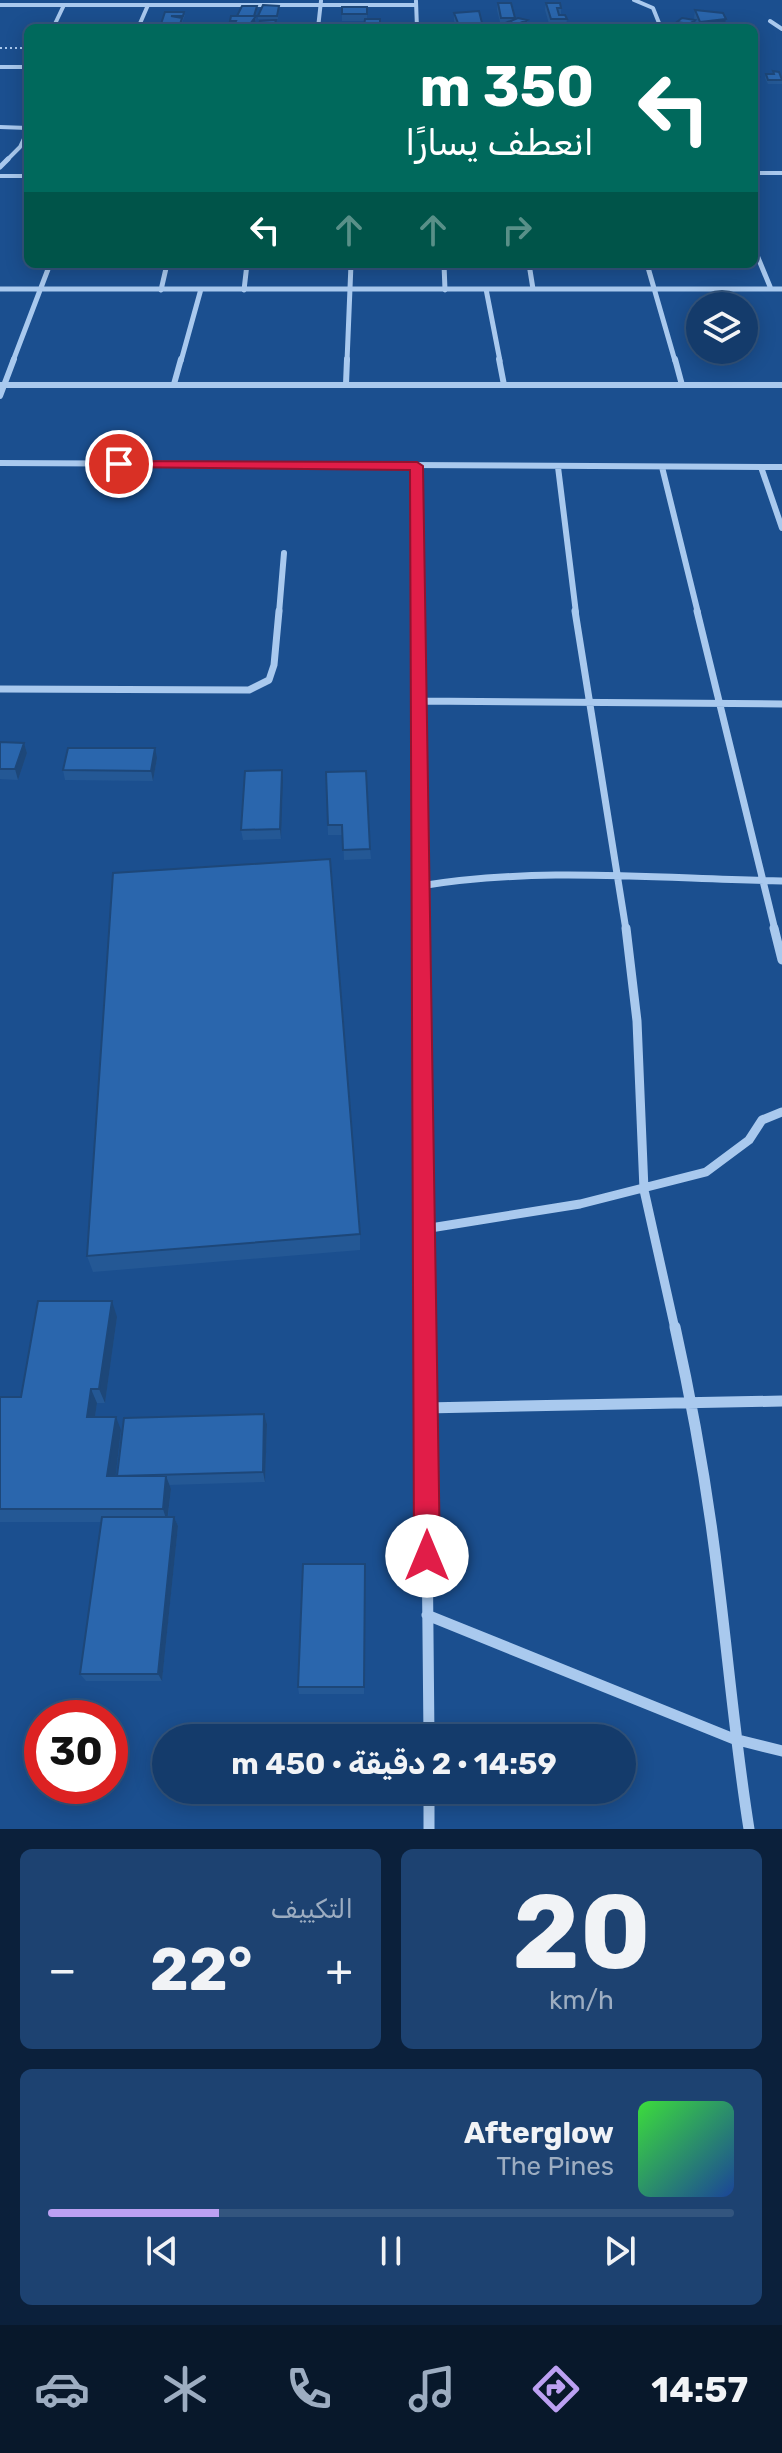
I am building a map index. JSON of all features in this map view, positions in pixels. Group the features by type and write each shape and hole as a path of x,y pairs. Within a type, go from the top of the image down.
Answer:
{"street":[{"path":"634,0 653,8 659,24"},
{"path":"0,5 14,2 64,5 416,2 417,24"},
{"path":"318,24 321,2"},
{"path":"55,24 64,5"},
{"path":"140,24 148,5"},
{"path":"770,21 782,29"},
{"path":"0,67 24,67"},
{"path":"0,127 24,129"},
{"path":"0,167 20,147 24,138"},
{"path":"758,173 782,173"},
{"path":"0,176 24,176"},
{"path":"758,258 771,289"},
{"path":"0,396 49,268"},
{"path":"161,290 166,268"},
{"path":"244,290 247,268"},
{"path":"346,384 351,268"},
{"path":"444,268 445,290"},
{"path":"530,268 533,289"},
{"path":"648,268 682,385"},
{"path":"0,289 782,289"},
{"path":"174,384 201,289"},
{"path":"486,289 504,385"},
{"path":"2,385 782,385"},
{"path":"0,463 782,467"},
{"path":"417,466 429,1724"},
{"path":"558,467 580,649 592,703 620,876 637,1021 644,1190 692,1403 719,1585 734,1739 749,1829"},
{"path":"662,467 782,960"},
{"path":"761,467 782,528"},
{"path":"0,689 249,690 269,680 274,665 284,553"},
{"path":"419,701 782,704"},
{"path":"420,886 488,876 782,881"},
{"path":"424,1229 644,1190 706,1172 749,1140 762,1120 782,1112"},
{"path":"425,1408 782,1401"},
{"path":"427,1615 734,1739 782,1751"},
{"path":"429,1804 429,1829"}],"path":[{"path":"0,48 24,48"}],"building":[{"path":"498,3 511,3 515,18 501,18"},
{"path":"546,3 560,3 561,8 557,8 559,15 565,15 567,19 551,19"},
{"path":"263,5 279,6 277,16 258,16"},
{"path":"242,6 257,6 254,16 237,16"},
{"path":"342,7 367,7 367,14 342,14"},
{"path":"695,10 723,13 726,19 700,22"},
{"path":"479,11 482,24 458,24 454,13"},
{"path":"165,12 184,12 183,16 171,16 182,18 180,24 161,24"},
{"path":"231,16 256,16 250,24 230,21"},
{"path":"518,18 527,20 518,24 508,22"},
{"path":"682,18 695,20 689,24 677,22"},
{"path":"365,19 380,19 380,24 364,24"},
{"path":"276,20 275,24 259,24 260,21"},
{"path":"773,71 779,72 782,80 768,80 766,74 774,74"},
{"path":"0,742 24,743 15,769 0,769"},
{"path":"68,748 155,748 151,771 63,770"},
{"path":"282,770 280,829 241,830 245,771"},
{"path":"366,771 370,849 343,850 342,825 328,825 326,772"},
{"path":"330,859 360,1234 87,1256 113,873"},
{"path":"38,1301 112,1301 99,1389 91,1389 87,1417 116,1417 107,1476 166,1476 163,1509 0,1509 0,1397 21,1397"},
{"path":"264,1414 263,1472 117,1476 124,1418"},
{"path":"102,1517 174,1517 158,1674 80,1674"},
{"path":"303,1564 365,1564 364,1687 298,1687"}],"route":[{"path":"119,464 417,466 427,1556"}]}
